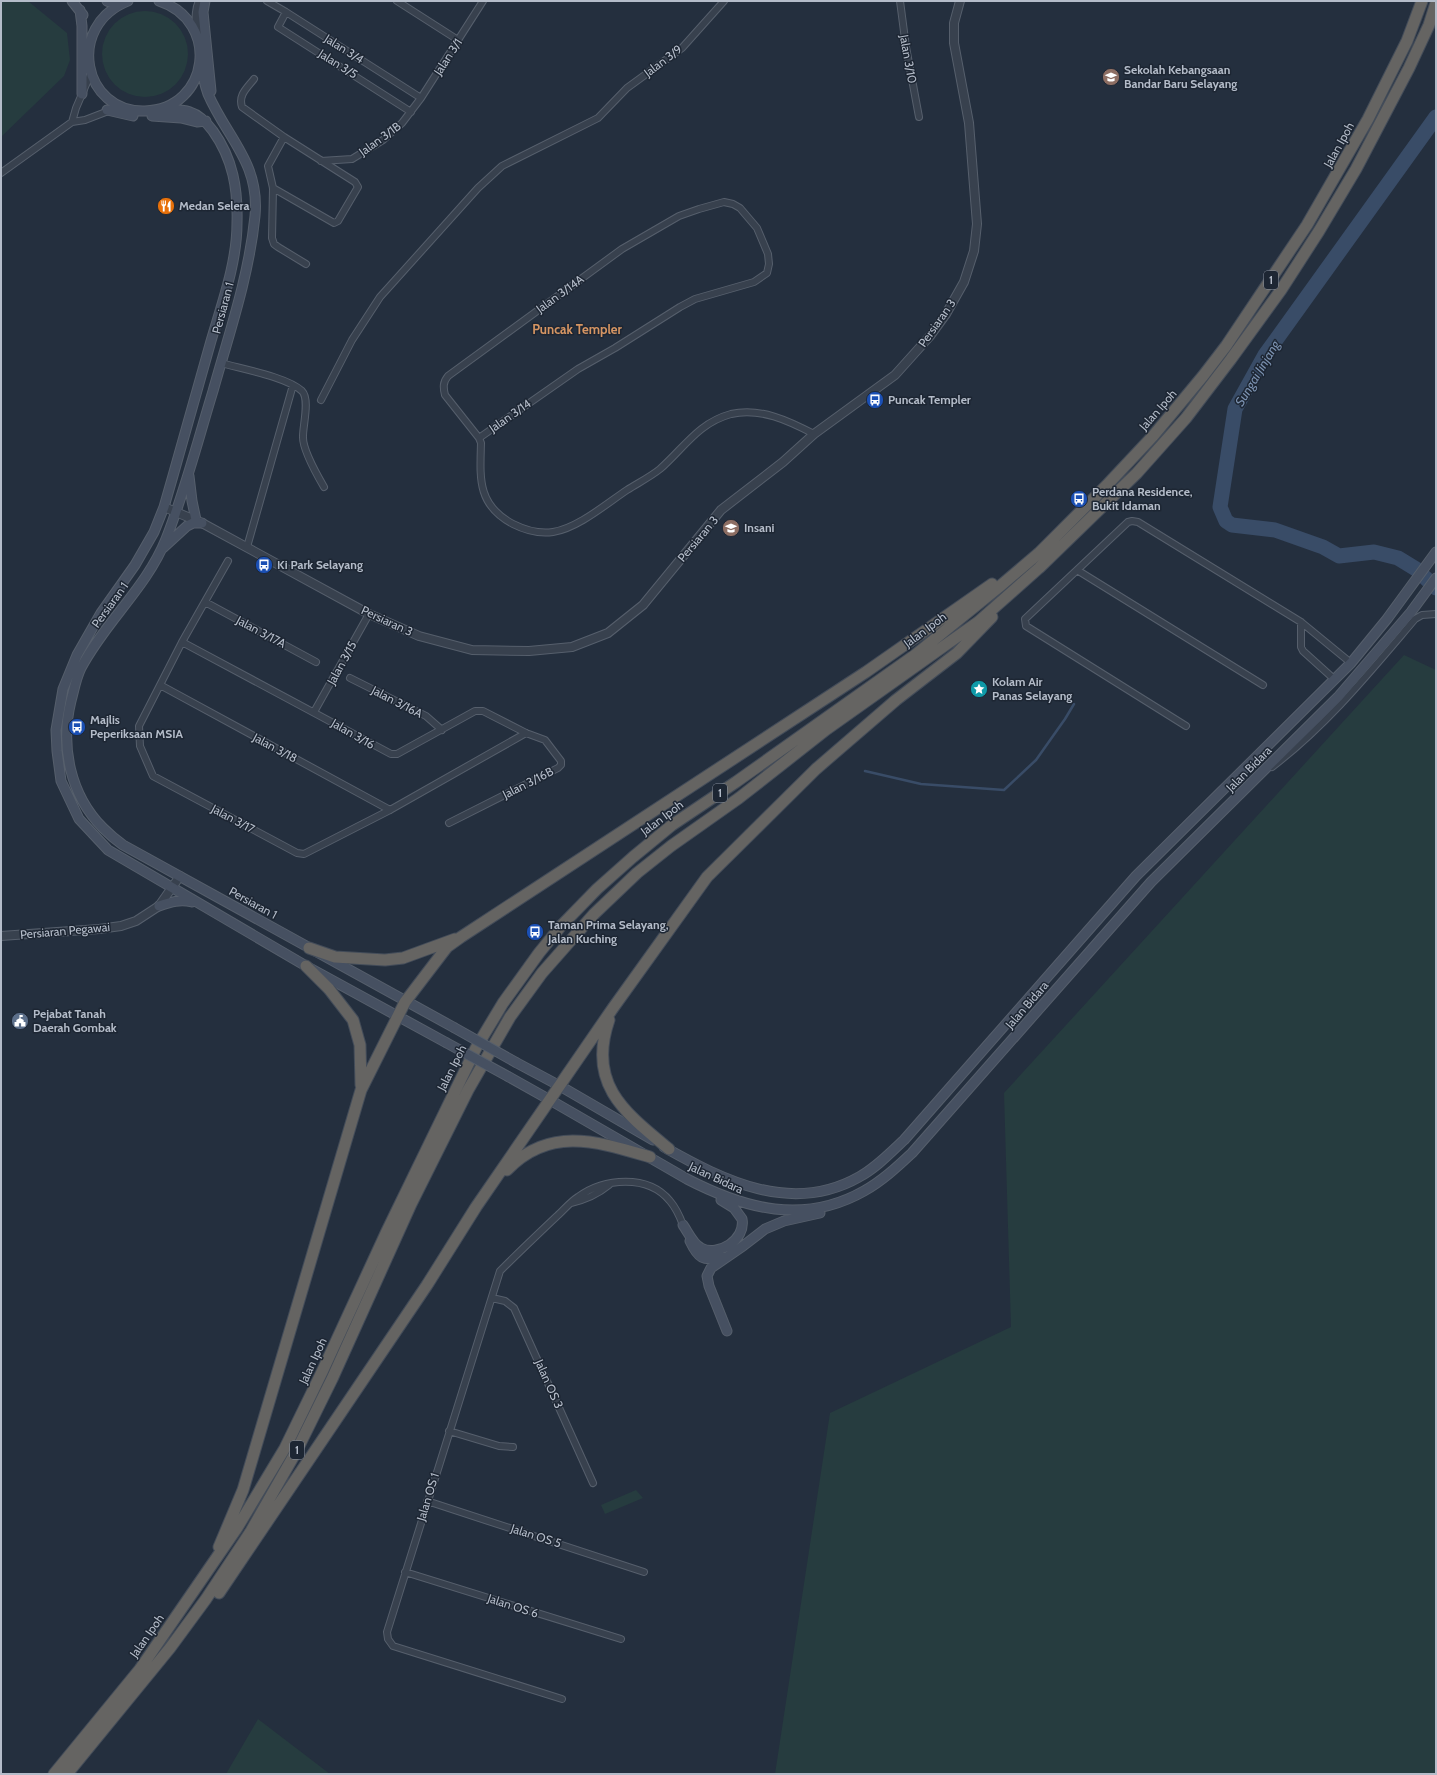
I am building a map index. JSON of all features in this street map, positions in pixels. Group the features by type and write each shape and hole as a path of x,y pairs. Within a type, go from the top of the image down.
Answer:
{"highway":[{"name":"Jalan Ipoh","path":"54,1774 140,1669 238,1528 285,1448 387,1231 476,1048 503,1003 539,953 561,926 597,889 672,825 736,782 915,654 970,612 1038,553 1153,436 1226,346 1289,254 1343,165 1396,64 1422,1"},
{"name":"Jalan Ipoh","path":"67,1774 170,1648 206,1599 251,1531 296,1452 322,1399 411,1204 468,1090 510,1017 542,973 594,914 637,873 671,846 739,798 827,729 953,641 1014,591 1137,473 1186,418 1281,290 1356,169 1410,68 1436,3"},
{"path":"212,1565 243,1490 361,1090 405,1002 448,947 461,937 866,672 1038,553"},
{"path":"111,1720 176,1650 227,1582 317,1446 427,1285 476,1207 613,1008 707,878 816,769 896,700 958,653 979,632 1014,591"},
{"path":"308,948 335,956 385,960 403,958 461,937"},
{"path":"306,966 329,989 352,1020 360,1045 361,1090"},
{"path":"613,1008 606,1028 602,1047 603,1067 608,1083 624,1110 633,1120 669,1149"},
{"path":"476,1207 515,1162 542,1146 561,1141 577,1140 595,1142 650,1157"}],"main road":[{"path":"72,1 80,10 92,35"},
{"path":"107,1 118,5"},
{"path":"124,107 106,95 99,88 91,73 88,60 92,35 100,20 118,5 128,1"},
{"path":"159,1 180,11 190,22 197,34"},
{"path":"205,1 203,12 214,105"},
{"path":"80,10 82,34 82,94"},
{"name":"Persiaran 1","path":"197,34 201,47 203,79 214,105 241,151 252,177 255,196 255,214 248,262 221,364 176,511 160,550 137,589 95,646 81,669 68,711 66,733 67,755 73,778 84,803 103,829 123,845 452,1027"},
{"path":"154,110 168,106 181,98 194,81 201,60"},
{"name":"Persiaran 1","path":"124,107 134,110 180,110 191,112 206,121 220,141 228,157 234,178 238,223 236,244 222,304 164,507 154,532 135,565 102,613 77,655 63,689 56,730 61,781 79,819 108,850 306,966 445,1042"},
{"path":"107,110 135,116 168,116 197,122 206,121"},
{"path":"160,550 188,526 199,522 192,501 188,473"},
{"name":"Jalan Bidara","path":"452,1027 560,1086 669,1149 722,1177 768,1192 798,1193 828,1190 846,1184 873,1168 904,1140 1136,876 1351,663 1411,587 1436,552"},
{"name":"Jalan Bidara","path":"445,1042 550,1100 687,1179 716,1194 746,1205 768,1209 809,1209 830,1205 865,1191 880,1181 912,1153 1151,882 1256,780 1338,697 1411,612 1436,578"},
{"path":"1334,679 1338,683 1343,683 1348,680 1364,660 1411,612"},
{"path":"159,906 173,901 184,900 203,906"},
{"path":"727,1331 709,1286 707,1276 714,1264 731,1254 765,1228 774,1224 844,1206 863,1198 887,1181 901,1168 912,1153"},
{"path":"683,1225 698,1246 711,1251 732,1244 737,1238 742,1227 742,1219 734,1208 687,1179"},
{"path":"683,1225 695,1253 700,1257 715,1259 731,1254"}],"street":[{"path":"197,34 196,16 200,1"},
{"name":"Jalan 3/4","path":"267,1 422,98"},
{"path":"397,1 458,40"},
{"name":"Jalan 3/1","path":"411,112 422,98 483,1"},
{"name":"Jalan 3/9","path":"321,400 352,340 380,298 478,188 502,166 598,118 627,88 682,48 724,1"},
{"name":"Jalan 3/10","path":"900,1 906,48 919,117"},
{"name":"Persiaran 3","path":"164,507 199,522 247,547 368,614 419,636 472,650 529,651 572,647 608,634 643,605 722,510 783,462 814,434 895,375 930,336 946,314 966,276 974,251 977,224 968,124 954,43 954,23 960,1"},
{"name":"Jalan 3/5","path":"286,12 278,27 411,112"},
{"path":"72,122 91,73"},
{"path":"254,79 242,94 240,102 242,107 284,137 355,182 358,190 336,222 330,222 273,188"},
{"path":"1,173 72,122 85,120 107,110 124,107"},
{"name":"Jalan 3/1B","path":"321,161 352,159 383,140 402,124 411,112"},
{"path":"284,137 268,166 273,188 272,238 274,244 306,264"},
{"name":"Jalan 3/14","path":"724,202 733,204 740,208 757,228 768,254 769,264 767,273 754,282 695,299 680,307 616,348 578,368 479,438 481,443 480,482 488,502 502,518 518,526 542,533 555,532 587,517 660,469 702,427 730,414 741,412 771,415 814,434"},
{"name":"Jalan 3/14A","path":"479,438 445,395 443,388 444,380 448,376 622,249 679,216 724,202"},
{"path":"221,364 286,382 302,392 306,398 302,439 313,468 324,487"},
{"path":"247,547 293,386"},
{"path":"1186,726 1101,674 1026,626 1024,623 1025,619 1128,522 1138,522 1301,622 1351,663"},
{"name":"Jalan 3/17","path":"228,561 182,642 139,726 140,746 153,776 297,853 304,854 390,810 526,733"},
{"path":"1077,570 1263,685"},
{"name":"Jalan 3/17A","path":"205,602 316,662"},
{"name":"Jalan 3/15","path":"314,712 368,614"},
{"path":"1256,780 1298,746 1330,717 1415,619 1422,616 1436,614"},
{"path":"1301,622 1301,647 1303,651 1334,679"},
{"name":"Jalan 3/16","path":"182,642 391,754 397,754 475,711 483,711 526,733"},
{"name":"Jalan 3/16A","path":"350,678 426,716 442,730"},
{"name":"Jalan 3/18","path":"160,686 390,810"},
{"name":"Jalan 3/16B","path":"449,823 561,765 561,761 545,740 526,733"},
{"name":"Persiaran Pegawai","path":"1,936 99,929 121,926 136,921 159,906 180,876"},
{"name":"Jalan OS 1","path":"562,1699 393,1646 388,1639 387,1632 500,1271 570,1204 600,1186 632,1181 656,1190 671,1202 683,1225"},
{"name":"Jalan OS 3","path":"492,1298 505,1301 514,1308 594,1483"},
{"path":"449,1431 499,1446 514,1447"},
{"name":"Jalan OS 5","path":"427,1501 644,1572"},
{"name":"Jalan OS 6","path":"405,1572 621,1639"}],"green space":[{"path":"1,1 28,1 67,33 70,60 64,76 1,137"},
{"path":"145,11 161,15 175,24 184,38 188,54 184,70 175,84 161,93 145,97 129,93 115,84 106,70 102,54 106,38 115,24 129,15"},
{"path":"1404,655 1436,670 1436,1774 775,1774 830,1413 1011,1327 1004,1093"},
{"path":"636,1490 643,1498 605,1514 601,1505"},
{"path":"258,1719 330,1774 226,1774"}],"waterway":[{"name":"Sungai Jinjang","path":"1436,117 1265,355 1235,409 1220,507 1226,521 1232,525 1275,530 1323,547 1339,556 1374,552 1398,558 1416,569 1436,588"},
{"path":"865,771 921,784 1004,790 1036,760 1074,704"}],"place":[{"name":"Sekolah Kebangsaan Bandar Baru Selayang","path":"1111,77"},
{"name":"Medan Selera","path":"166,206"},
{"name":"Puncak Templer","path":"875,400"},
{"name":"Perdana Residence, Bukit Idaman","path":"1079,499"},
{"name":"Insani","path":"731,528"},
{"name":"Ki Park Selayang","path":"264,565"},
{"name":"Kolam Air Panas Selayang","path":"979,689"},
{"name":"Majlis Peperiksaan MSIA","path":"77,727"},
{"name":"Taman Prima Selayang, Jalan Kuching","path":"535,932"},
{"name":"Pejabat Tanah Daerah Gombak","path":"20,1021"}],"district":[{"name":"Puncak Templer","path":"577,329"}]}
